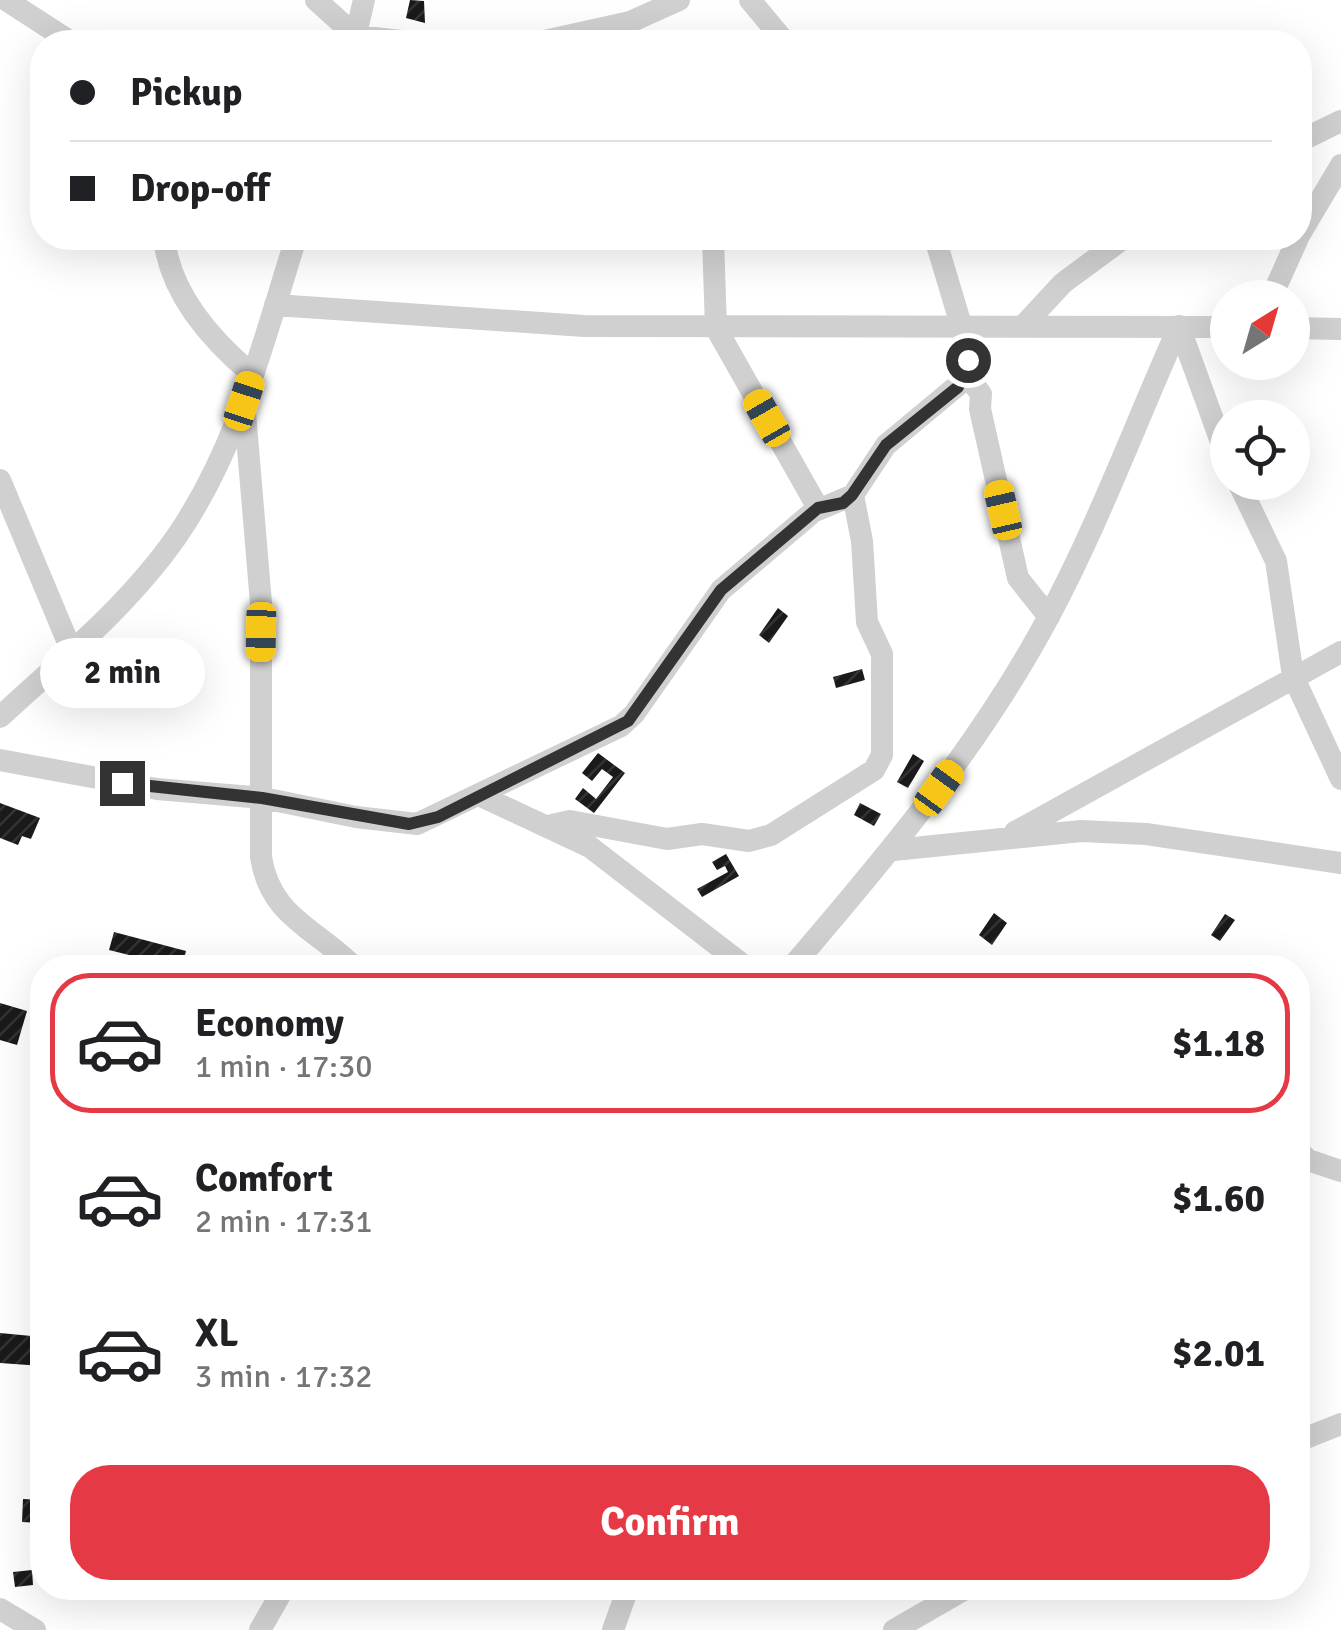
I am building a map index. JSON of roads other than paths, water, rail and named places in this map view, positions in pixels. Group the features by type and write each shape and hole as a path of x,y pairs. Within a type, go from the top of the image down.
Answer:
{"street":[{"path":"6,0 52,30"},
{"path":"316,0 346,30"},
{"path":"357,30 364,0"},
{"path":"594,30 630,22 679,0"},
{"path":"750,0 775,30"},
{"path":"1312,135 1341,121"},
{"path":"1312,214 1341,165"},
{"path":"166,250 197,320 222,349 253,375"},
{"path":"0,717 120,604 176,536 209,480 244,401 292,250"},
{"path":"713,250 716,328 818,508"},
{"path":"939,250 961,325 966,375 981,394 980,409 1018,578 1049,617"},
{"path":"1024,325 1063,283 1108,250"},
{"path":"1279,280 1293,250"},
{"path":"274,304 447,319 716,328 1210,326"},
{"path":"1179,326 1210,411"},
{"path":"802,955 894,850 984,727 1049,617 1179,326"},
{"path":"1310,330 1338,332"},
{"path":"0,760 157,789 262,798 356,817 417,824 628,721 712,599 818,508 843,503 886,445 958,387 966,375"},
{"path":"244,401 261,603 265,886 283,910 339,955"},
{"path":"0,480 72,652"},
{"path":"552,825 590,823 668,839 702,834 749,841 771,836 874,770 882,755 882,654 867,622 862,542 852,495"},
{"path":"1247,500 1276,561 1295,678 1341,779"},
{"path":"1008,836 1341,652"},
{"path":"481,796 552,825 620,868 730,955"},
{"path":"894,850 1081,831 1146,834 1341,863"},
{"path":"1310,1161 1341,1171"},
{"path":"1310,1436 1341,1424"},
{"path":"260,1630 277,1600"},
{"path":"612,1630 623,1600"},
{"path":"894,1630 945,1600"},
{"path":"0,1609 35,1630"}]}
